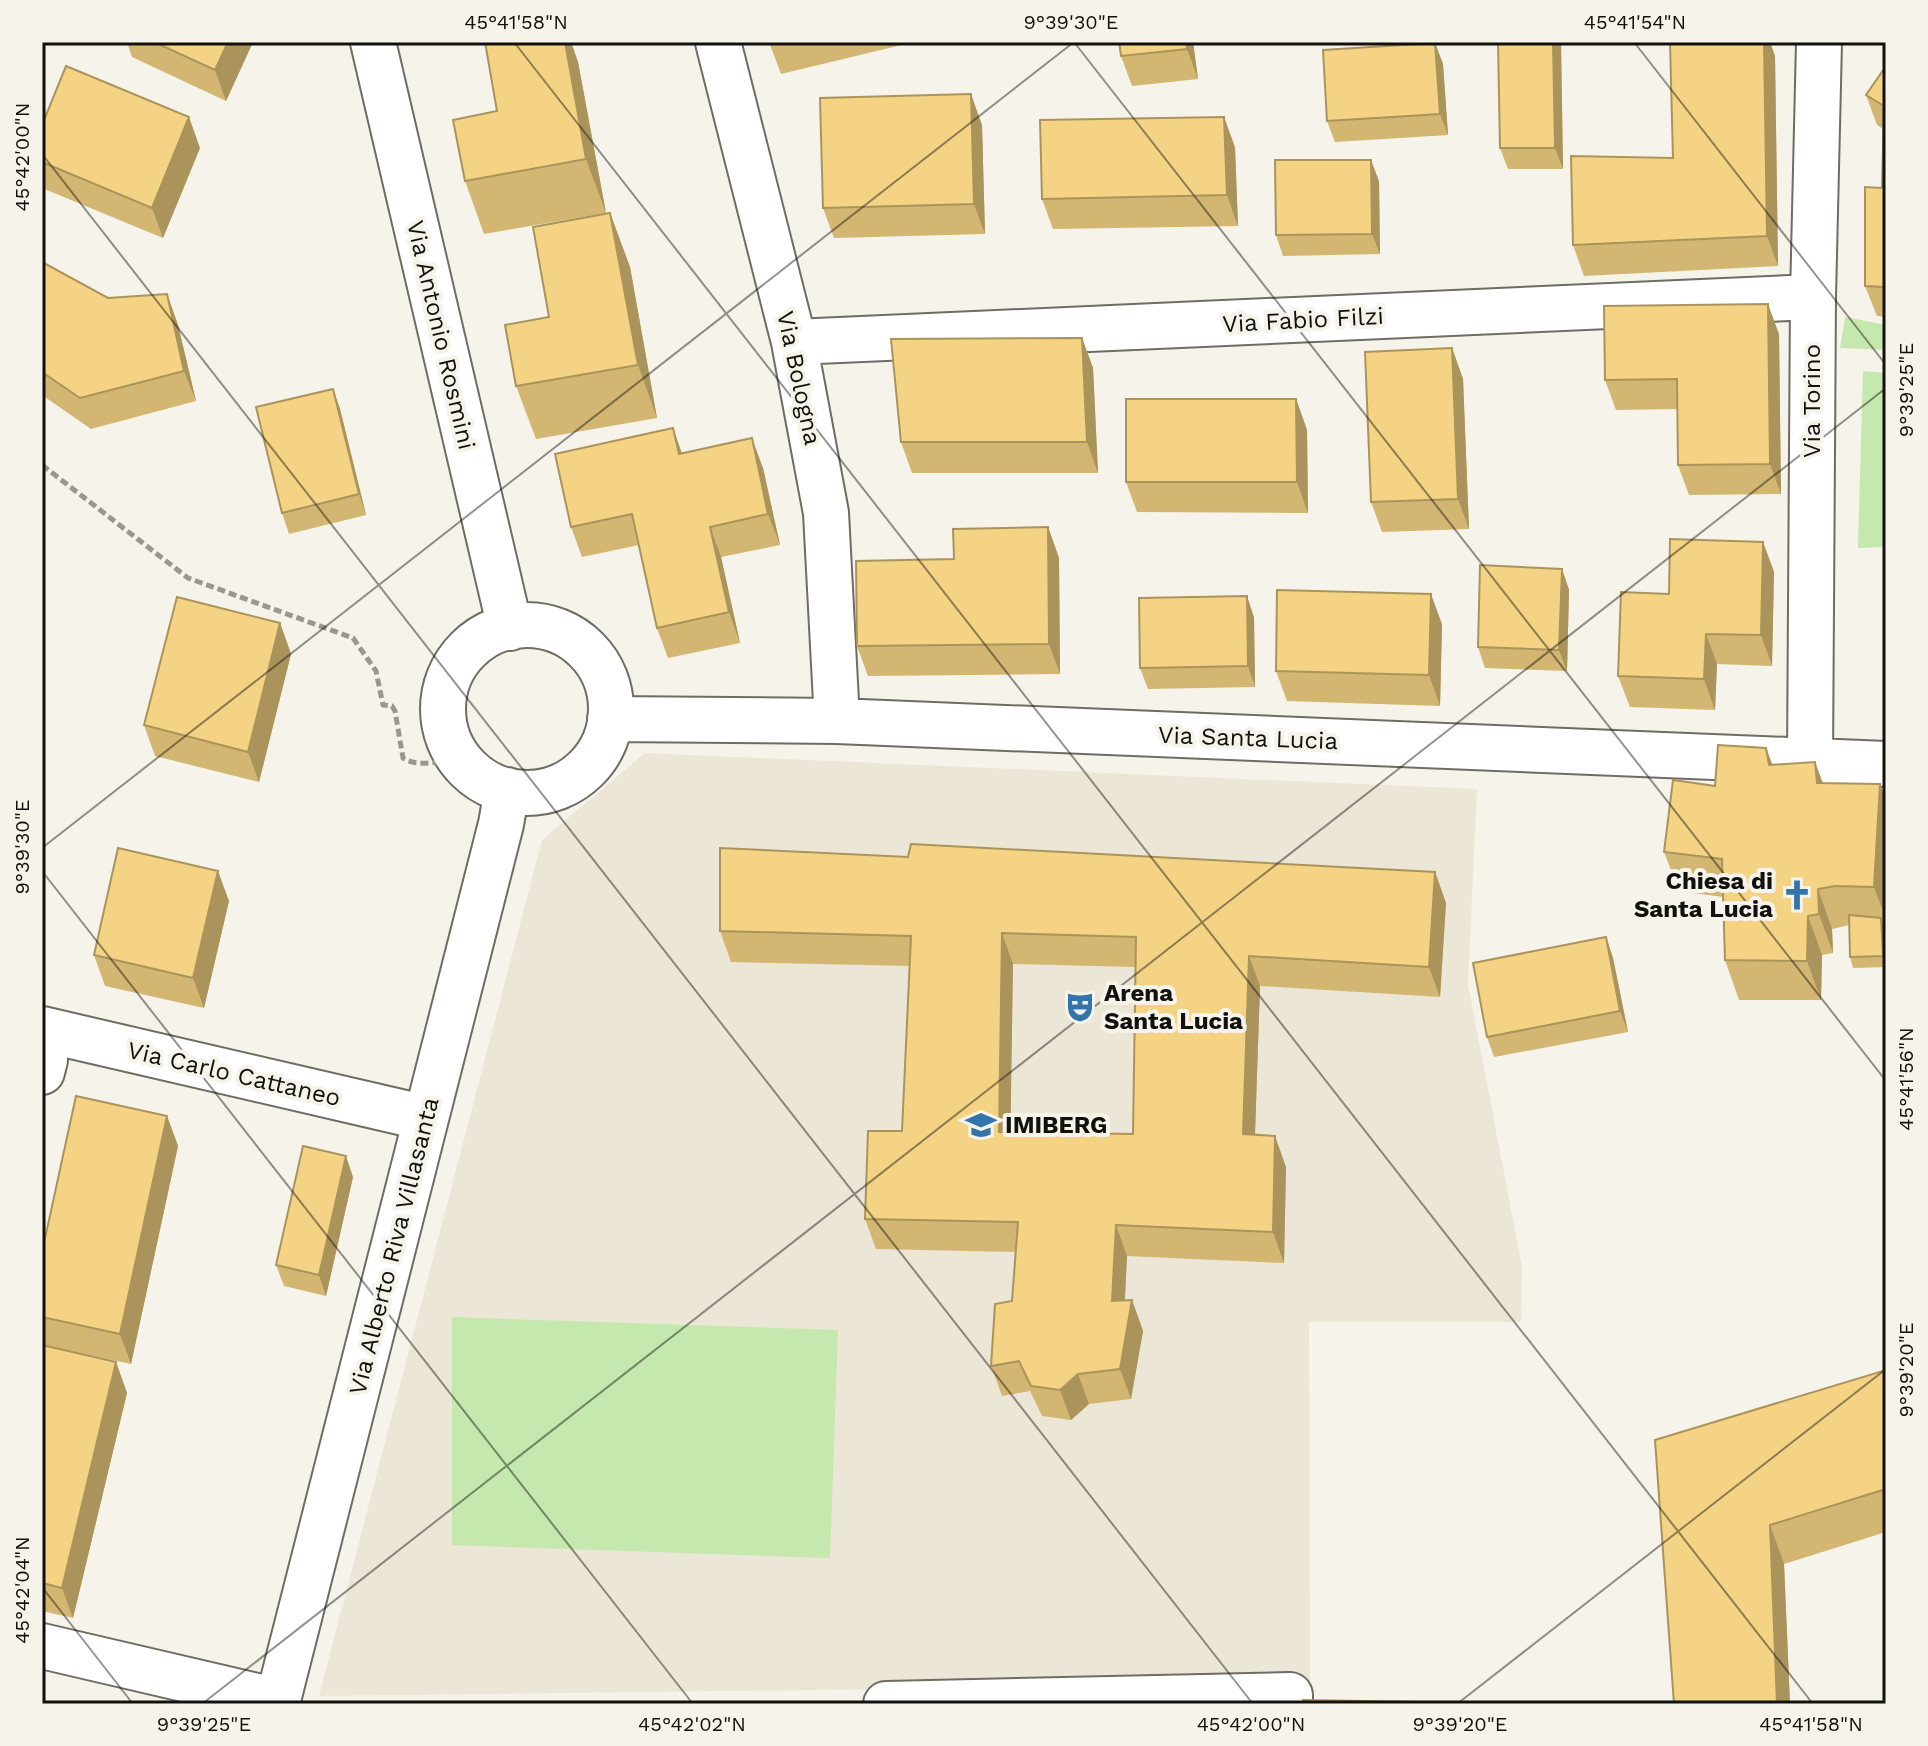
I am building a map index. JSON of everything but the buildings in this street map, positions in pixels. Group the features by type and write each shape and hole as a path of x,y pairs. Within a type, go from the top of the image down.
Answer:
{"street":[{"name":"Via Antonio Rosmini","path":"373,42 510,628"},
{"name":"Via Bologna","path":"718,42 794,342 826,513 837,721"},
{"name":"Via Torino","path":"1810,761 1813,297 1819,42"},
{"name":"Via Fabio Filzi","path":"794,342 1813,297"},
{"path":"510,628 547,628 581,645 603,675 610,696 610,719 601,750 580,775 560,787 540,792 507,790 492,785 446,760 449,739 443,716 450,677 474,645 510,628"},
{"name":"Via Santa Lucia","path":"610,719 837,721 1886,764"},
{"name":"Via Alberto Riva Villasanta","path":"42,1646 278,1702 501,824 507,790"},
{"name":"Via Carlo Cattaneo","path":"43,1054 426,1118"},
{"path":"886,1704 1290,1699"}],"path":[{"path":"42,465 188,578 353,638 376,671 383,705 392,706 395,711 403,758 410,763 446,760"}],"shaded area":[{"name":"IMIBERG","path":"645,753 1477,789 1468,984 1522,1267 1521,1322 1309,1322 1310,1684 319,1696 542,840"}],"green space":[{"path":"1845,317 1886,325 1886,350 1840,348"},
{"path":"1863,371 1886,373 1886,547 1858,548"},
{"path":"452,1317 838,1330 830,1558 452,1545"}],"place":[{"name":"Chiesa di Santa Lucia","path":"1797,895"},
{"name":"Arena Santa Lucia","path":"1080,1007"},
{"name":"IMIBERG","path":"981,1125"}]}
